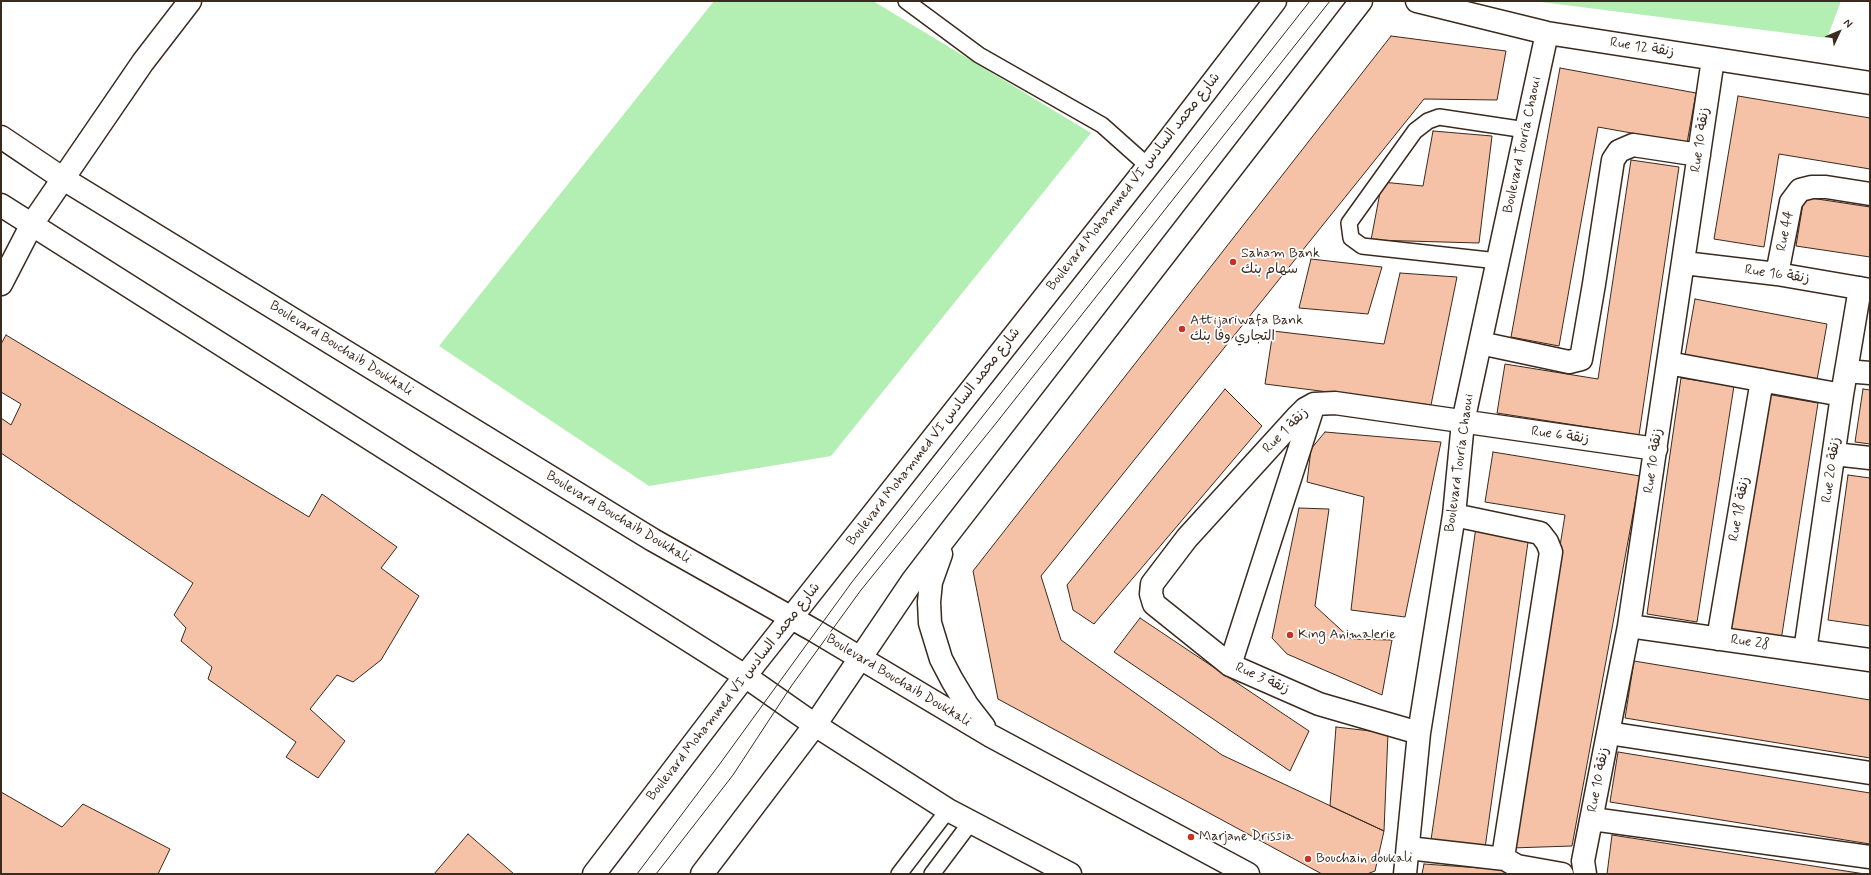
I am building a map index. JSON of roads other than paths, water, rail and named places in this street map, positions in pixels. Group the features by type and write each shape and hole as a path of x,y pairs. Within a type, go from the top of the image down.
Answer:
{"street":[{"path":"1,284 32,224 62,178 143,62 190,1"},
{"name":"Boulevard Mohammed VI شارع محمد السادس","path":"594,874 791,617 1148,166 1275,1"},
{"path":"702,874 815,725 913,580 1361,1"},
{"name":"Rue 12 زنقة","path":"1417,1 1547,33 1870,83"},
{"name":"Boulevard Touria Chaoui","path":"1405,874 1419,733 1454,515 1463,422 1547,33"},
{"name":"Rue 10 زنقة","path":"1584,867 1629,626 1684,263 1713,59"},
{"name":"Boulevard Bouchaib Doukkali","path":"1,137 62,178 653,540 791,617 991,736 1248,874"},
{"path":"1480,343 1570,362 1581,359 1613,160 1619,151 1633,145 1699,154"},
{"name":"Rue 44","path":"1777,274 1791,202 1800,190 1826,186 1870,194"},
{"path":"1,205 745,676 815,725 948,810 1070,874"},
{"name":"Rue 16 زنقة","path":"1684,263 1777,274 1865,289"},
{"name":"Rue 20 زنقة","path":"1805,651 1842,395 1865,289"},
{"path":"1668,363 1842,395"},
{"path":"1846,371 1870,374"},
{"name":"Rue 18 زنقة","path":"1718,639 1762,380"},
{"name":"Rue 1 زنقة","path":"1160,572 1187,538 1298,416 1305,409 1314,404 1335,403 1463,422"},
{"path":"1230,665 1314,404"},
{"name":"Rue 6 زنقة","path":"1463,422 1656,449"},
{"path":"1834,454 1870,458"},
{"path":"1454,515 1540,534 1547,542 1551,552 1504,851 1505,859"},
{"path":"949,533 932,582 928,602 930,623 941,659 952,680 967,705 991,736"},
{"name":"Rue 3 زنقة","path":"1160,572 1152,584 1151,594 1154,604 1230,665 1319,704 1419,733"},
{"name":"Rue 28","path":"1629,626 1870,660"},
{"path":"1608,733 1870,773"},
{"path":"1592,819 1870,857"},
{"path":"1408,848 1505,859 1516,866 1562,874"}],"lane":[{"path":"906,1 979,55 1102,125 1148,166"},
{"path":"1498,261 1362,246 1351,238 1349,223 1415,131 1428,121 1439,117 1526,130"},
{"path":"899,874 948,810"},
{"path":"932,874 971,822"}],"tram line":[{"path":"637,874 719,765 852,582 1310,1"},
{"path":"656,874 733,775 792,685 861,590 993,427 1330,1"}],"place":[{"name":"Saham Bank سهام بنك","path":"1233,262"},
{"name":"Attijariwafa Bank التجاري وفا بنك","path":"1182,329"},
{"name":"King Animalerie","path":"1290,635"},
{"name":"Marjane Drissia","path":"1191,837"},
{"name":"Bouchain doukali","path":"1308,859"}]}
